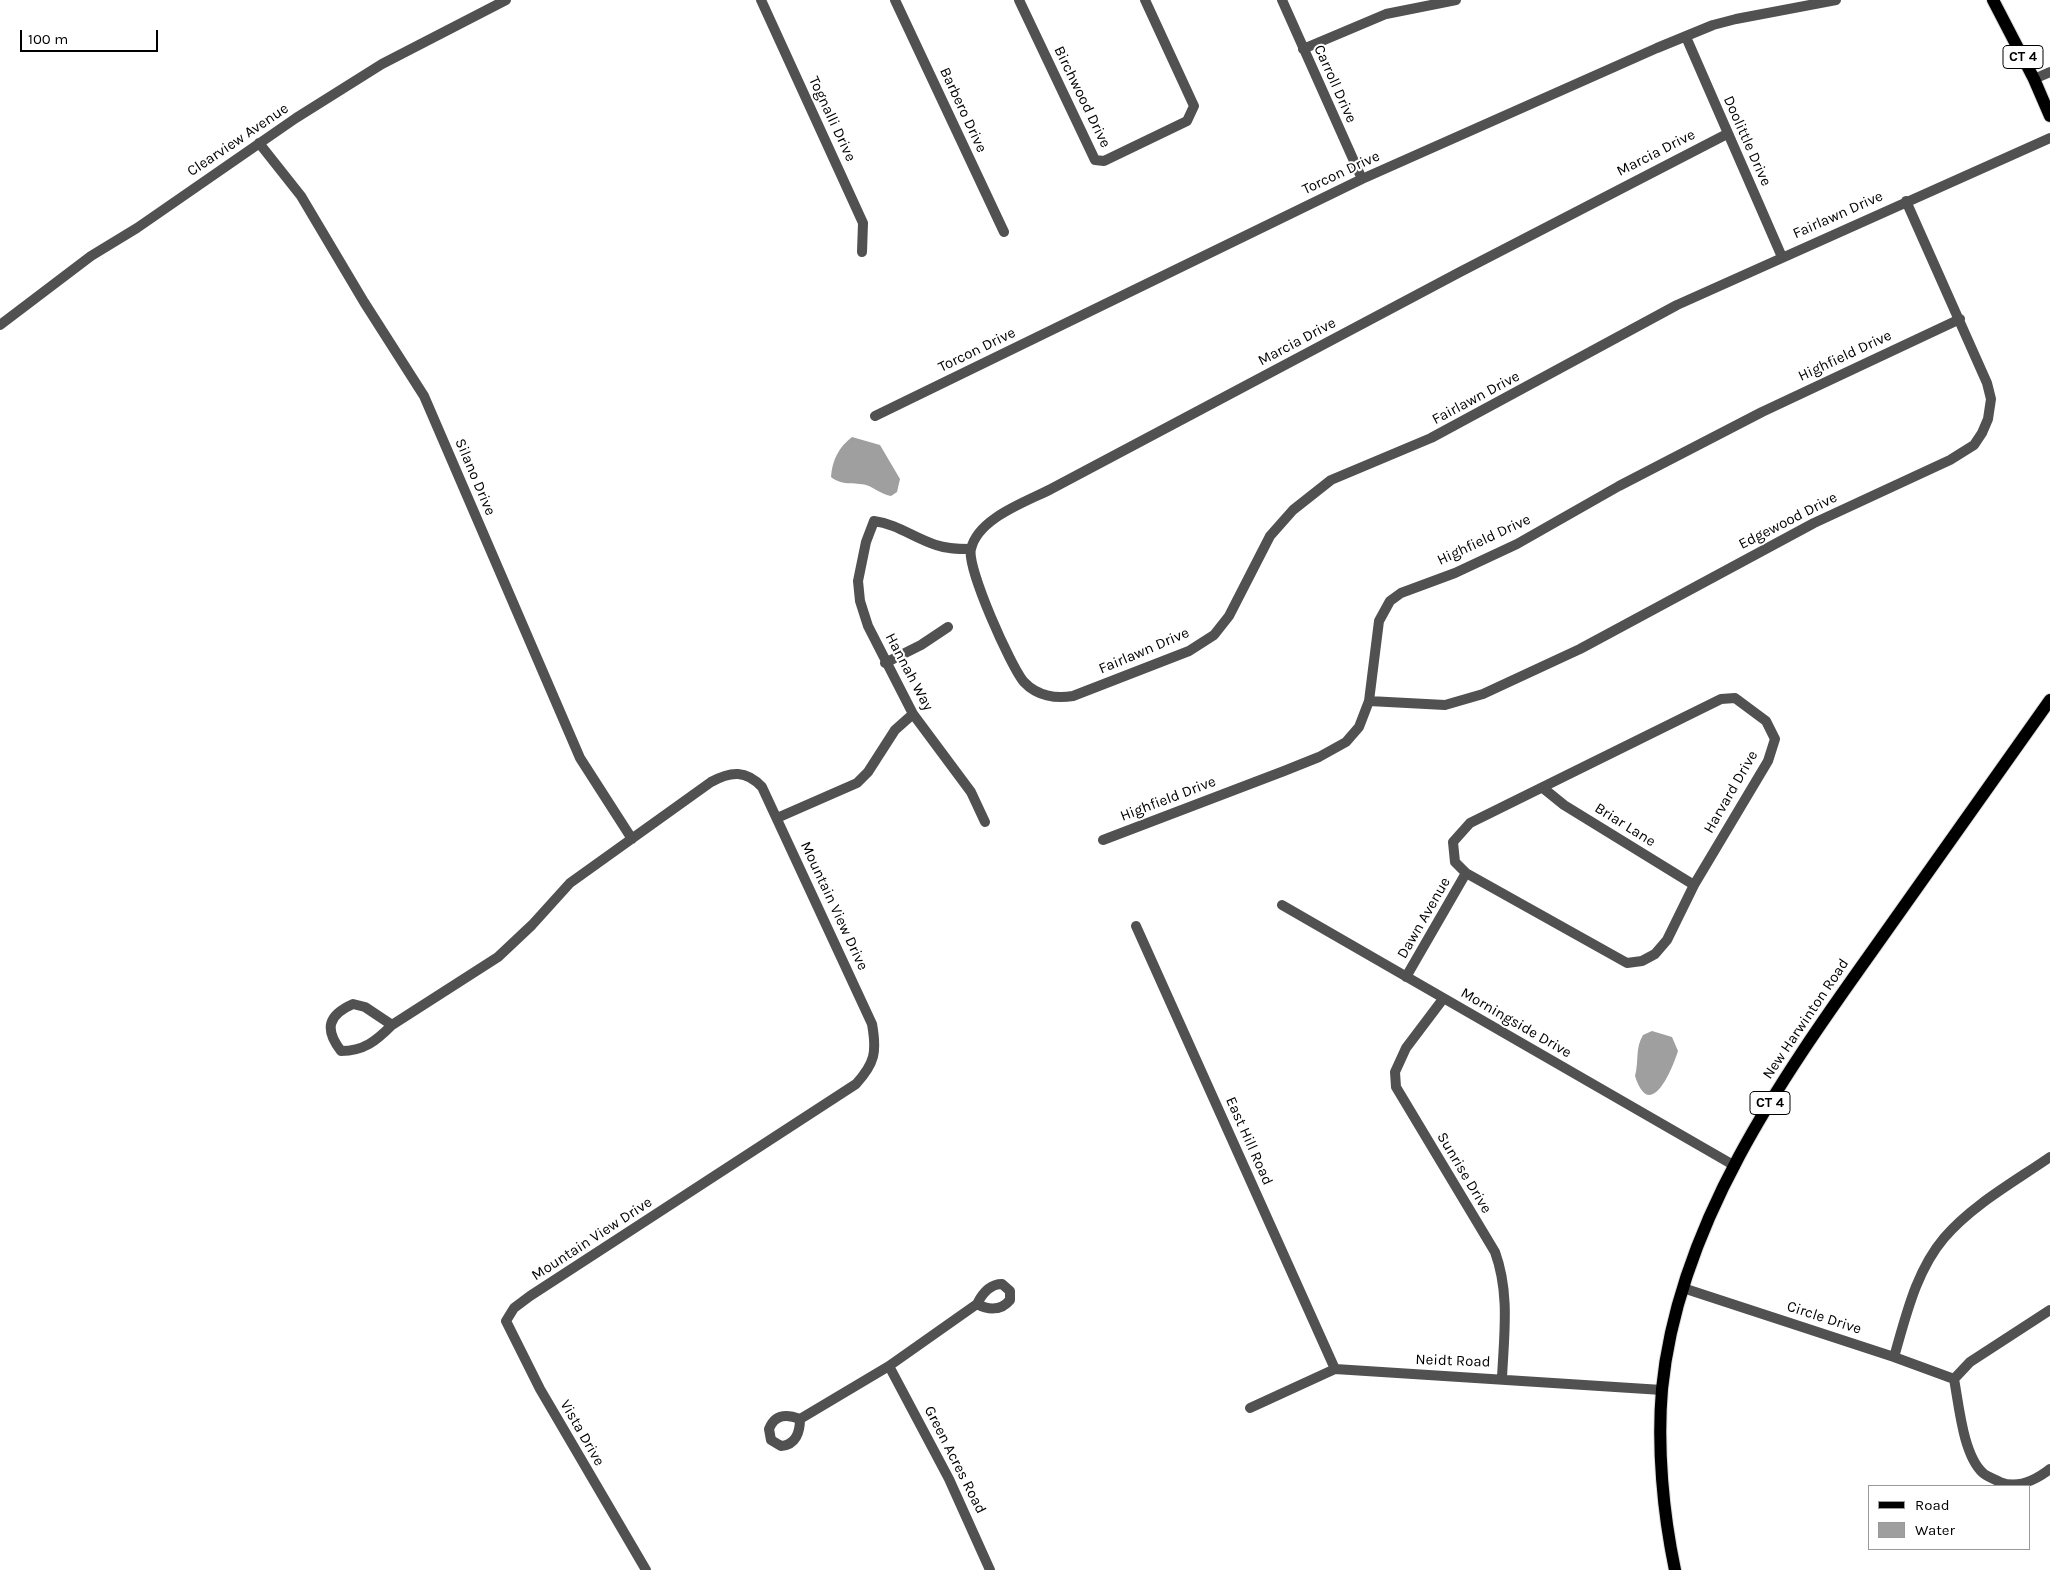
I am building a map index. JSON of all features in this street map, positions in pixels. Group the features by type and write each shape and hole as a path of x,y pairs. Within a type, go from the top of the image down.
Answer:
{"main road":[{"name":"CT 4","path":"1993,0 2034,80 2050,116"},
{"name":"New Harwinton Road","path":"1675,1570 1668,1535 1662,1478 1662,1390 1672,1331 1683,1288 1712,1212 1735,1166 1792,1066 2050,700"}],"street":[{"name":"Clearview Avenue","path":"0,325 91,256 137,228 259,143 382,64 506,0"},
{"name":"Tognalli Drive","path":"761,0 863,223 862,252"},
{"name":"Barbero Drive","path":"895,0 1004,232"},
{"name":"Birchwood Drive","path":"1019,0 1095,160 1104,162 1187,121 1194,106 1145,0"},
{"name":"Carroll Drive","path":"1282,0 1362,179"},
{"path":"1303,49 1386,14 1456,0"},
{"name":"Torcon Drive","path":"875,416 1362,179 1514,110 1713,25 1836,0"},
{"name":"Doolittle Drive","path":"1686,37 1782,257"},
{"path":"2034,80 2050,72"},
{"name":"Marcia Drive","path":"970,549 980,533 995,516 1051,489 1460,272 1727,134"},
{"name":"Fairlawn Drive","path":"970,549 972,570 980,595 1024,682 1034,690 1055,698 1082,694 1189,651 1214,635 1229,616 1270,536 1293,510 1331,480 1431,438 1677,306 1782,257 2050,138"},
{"name":"Silano Drive","path":"259,143 301,196 364,302 424,396 580,758 632,839"},
{"name":"Edgewood Drive","path":"1369,701 1445,705 1484,694 1580,649 1814,523 1950,460 1974,445 1988,419 1991,399 1987,383 1906,202"},
{"name":"Highfield Drive","path":"1103,840 1284,771 1346,742 1359,727 1369,701 1380,621 1390,601 1401,593 1455,573 1516,544 1619,486 1762,412 1960,319"},
{"name":"Hannah Way","path":"970,549 951,549 934,544 890,523 874,521 866,542 858,581 860,601 885,663 913,714 962,779 985,822"},
{"path":"885,663 921,645 948,627"},
{"name":"Harvard Drive","path":"1735,698 1766,721 1775,739 1768,761 1694,885 1667,940 1655,954 1642,961 1627,962 1466,874 1455,862 1453,842 1470,823 1543,788 1721,699 1735,698"},
{"path":"777,818 856,783 868,772 894,730 913,714"},
{"name":"Mountain View Drive","path":"392,1025 365,1007 353,1004 340,1010 331,1022 331,1038 341,1051 357,1051 380,1037 392,1025 498,957 570,883 711,782 734,773 744,774 762,787 872,1024 875,1040 874,1056 869,1070 856,1084 514,1308"},
{"name":"Briar Lane","path":"1543,788 1564,805 1694,885"},
{"name":"Dawn Avenue","path":"1406,977 1466,874"},
{"name":"Morningside Drive","path":"1282,905 1735,1166"},
{"name":"East Hill Road","path":"1136,926 1335,1369"},
{"name":"Sunrise Drive","path":"1443,998 1406,1048 1395,1072 1396,1087 1495,1252 1506,1294 1502,1378"},
{"path":"1894,1356 1916,1286 1943,1239 1957,1224 1982,1204 2050,1157"},
{"name":"Circle Drive","path":"1683,1288 1894,1356 1954,1379"},
{"path":"800,1419 889,1366 976,1304"},
{"name":"Vista Drive","path":"514,1308 506,1321 506,1326 540,1389 646,1570"},
{"path":"2050,1310 1970,1362 1954,1379 1965,1436 1973,1459 1984,1474 2007,1484 2025,1483 2050,1469"},
{"name":"Green Acres Road","path":"889,1366 970,1523 990,1570"},
{"name":"Neidt Road","path":"1250,1408 1335,1369 1502,1378 1662,1390"}],"water":[{"path":"852,437 880,445 900,479 897,492 891,496 869,486 840,482 831,477 837,454"},
{"path":"1652,1031 1672,1037 1678,1051 1666,1080 1654,1094 1647,1095 1641,1089 1635,1076 1641,1040 1643,1035"}]}
